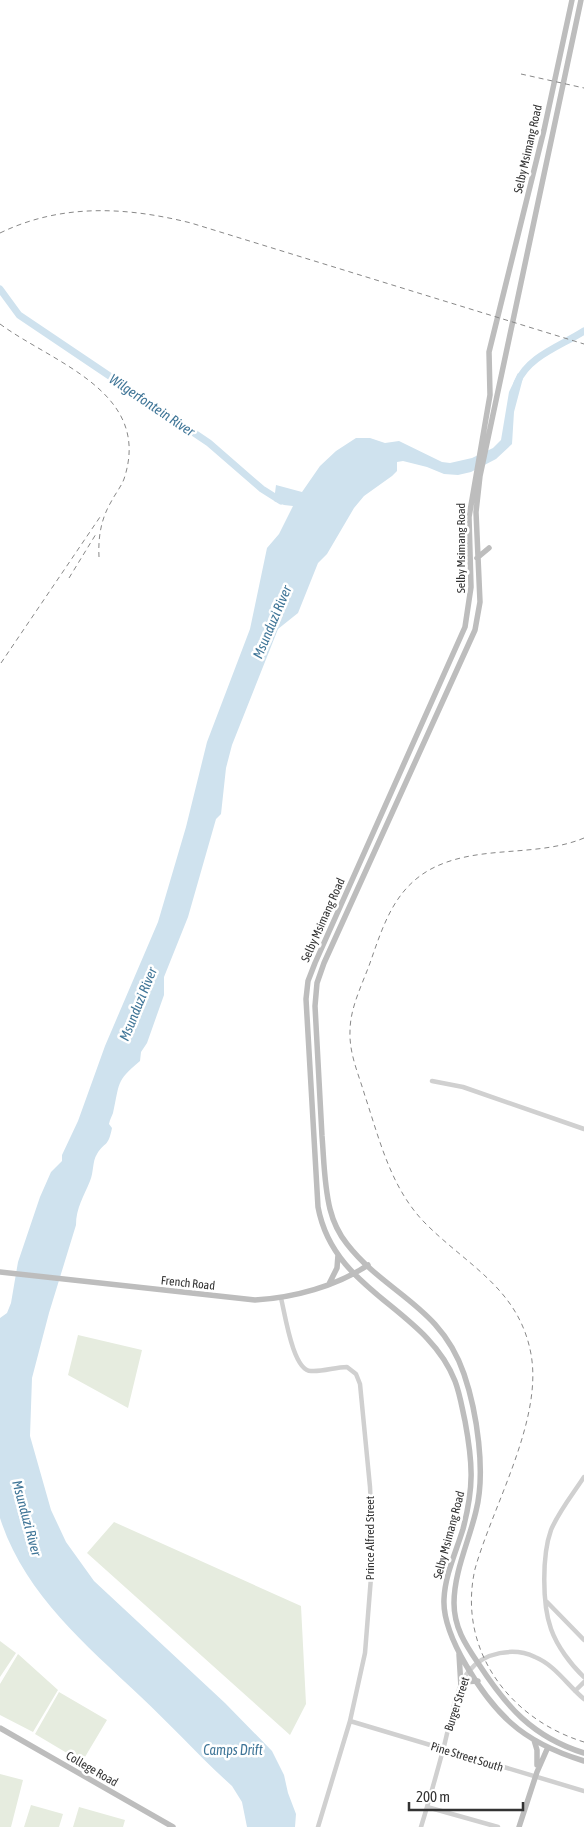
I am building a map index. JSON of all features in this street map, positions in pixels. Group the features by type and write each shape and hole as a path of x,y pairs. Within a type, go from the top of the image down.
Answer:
{"main road":[{"name":"Selby Msimang Road","path":"483,448 490,395 489,352 572,0"},
{"name":"Selby Msimang Road","path":"581,0 469,517 470,601 463,632 308,981 306,1007 318,1207 324,1230 338,1255 354,1275 433,1344 450,1370 460,1396 472,1461 472,1489 445,1588 446,1620 470,1669 510,1722 548,1747 584,1761"},
{"name":"Selby Msimang Road","path":"477,477 476,525 480,602 475,630 316,983 315,1006 328,1202 340,1233 354,1252 433,1321 453,1349 465,1376 479,1449 480,1485 476,1511 456,1582 454,1613 462,1638 496,1691 520,1717 550,1739 584,1753"},
{"path":"469,548 473,544 476,525"},
{"path":"477,558 488,548"},
{"path":"329,1284 336,1270 338,1255"},
{"name":"French Road","path":"0,1272 241,1299 281,1298 354,1275 368,1265"},
{"path":"459,1649 462,1685 478,1681"},
{"name":"College Road","path":"0,1728 173,1827"},
{"path":"534,1739 537,1750 536,1774"},
{"path":"519,1827 536,1774 548,1747"}],"street":[{"path":"432,1080 463,1087 584,1129"},
{"name":"Prince Alfred Street","path":"281,1298 295,1355 301,1367 311,1371 347,1367 356,1374 360,1384 370,1487 373,1552 367,1646 350,1721 318,1827"},
{"path":"584,1477 552,1528 547,1544 544,1571 552,1633 568,1658 584,1677"},
{"path":"547,1602 584,1640"},
{"path":"470,1669 499,1653 515,1652 527,1654 548,1665 584,1699"},
{"name":"Burger Street","path":"421,1827 462,1685 470,1669"},
{"path":"574,1691 584,1682"},
{"name":"Pine Street South","path":"350,1721 536,1774 584,1791"},
{"path":"427,1807 498,1827"}],"shaded area":[{"path":"78,1335 142,1350 128,1408 68,1375"},
{"path":"114,1522 301,1606 306,1704 290,1735 87,1553"},
{"path":"0,1641 16,1653 0,1677"},
{"path":"18,1654 58,1690 33,1732 0,1715 0,1684"},
{"path":"59,1692 107,1720 82,1762 35,1734"},
{"path":"0,1774 23,1780 11,1827 0,1827"},
{"path":"31,1805 63,1814 59,1827 24,1827"},
{"path":"79,1807 125,1820 123,1827 73,1827"}],"water":[{"name":"Camps Drift","path":"518,373 523,378 514,412 512,444 496,459 471,472 458,475 444,474 427,467 403,461 397,462 397,471 364,496 354,508 327,554 318,563 298,613 278,629 232,745 226,768 221,814 216,819 188,917 164,977 164,995 147,1043 141,1052 140,1061 122,1079 118,1089 109,1124 112,1128 108,1142 94,1160 91,1178 79,1208 76,1225 49,1313 32,1378 30,1436 51,1510 66,1542 94,1581 225,1703 272,1751 284,1775 296,1814 295,1827 247,1827 242,1802 232,1786 77,1636 40,1593 24,1570 11,1545 0,1518 0,1318 7,1313 11,1303 18,1262 40,1197 51,1172 62,1161 62,1155 78,1121 105,1046 158,922 186,827 207,742 250,629 267,548 279,534 293,506 274,501 276,485 302,492 320,466 336,451 356,438 370,438 385,443 399,441 442,462 450,463 472,458 493,448 501,440 509,392"}],"waterway":[{"name":"Wilgerfontein River","path":"0,289 19,315 209,443 262,489 281,501"},
{"name":"Msunduzi River","path":"517,383 522,374 537,359 584,331"}],"railway":[{"path":"521,74 584,88"},
{"path":"0,233 23,223 71,212 119,211 167,218 191,223 584,344"},
{"path":"0,324 93,383 111,402 124,424 129,449 124,479 108,508 103,522 99,542 99,557"},
{"path":"1,663 100,517"},
{"path":"69,578 96,534"},
{"path":"584,838 546,848 468,856 449,861 418,877 399,898 385,922 354,1005 350,1031 350,1040 357,1072 388,1164 404,1196 426,1224 475,1266 504,1295 525,1331 531,1354 533,1380 530,1406 514,1462 475,1569 471,1598 474,1627 482,1653 495,1677 512,1698 533,1717 557,1731 584,1742"}]}
